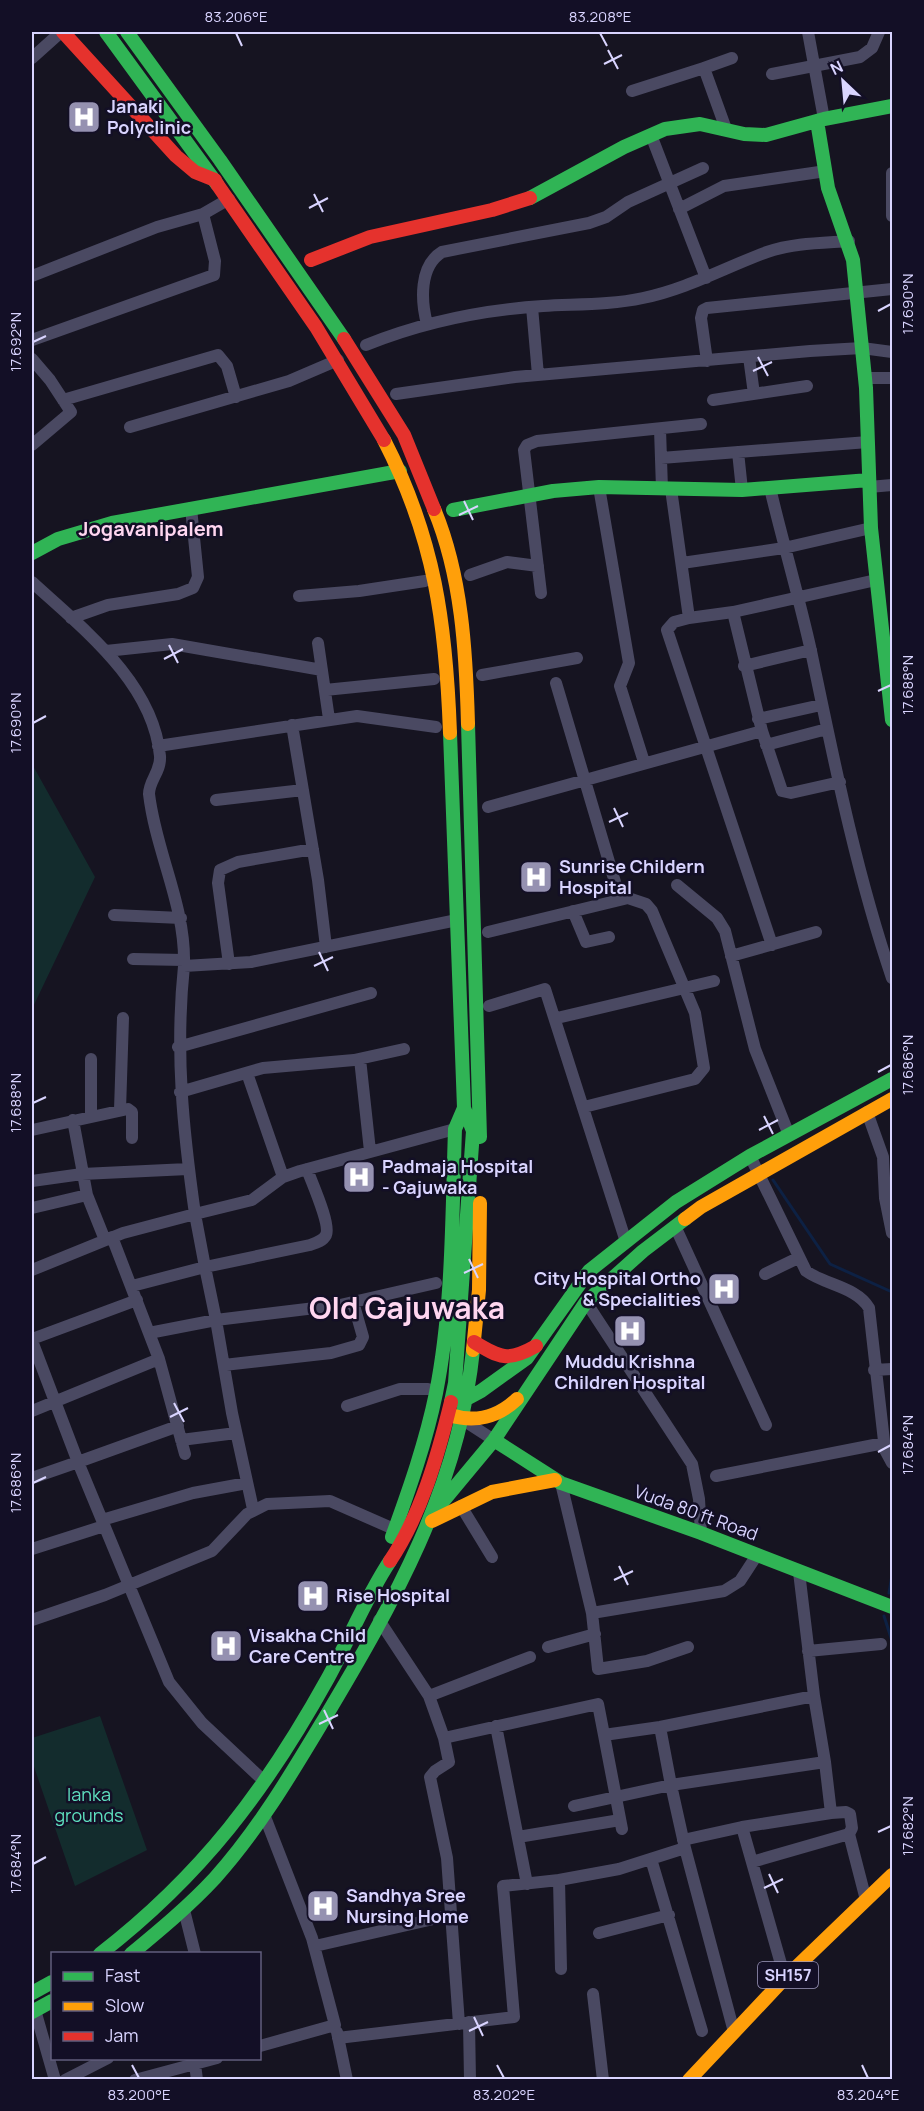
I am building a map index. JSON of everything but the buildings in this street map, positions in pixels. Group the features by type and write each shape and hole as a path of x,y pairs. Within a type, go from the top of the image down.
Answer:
{"main road":[{"path":"62,32 176,156 195,172 215,180"},
{"path":"101,1952 158,1908 194,1873 237,1821 322,1690 385,1568 397,1550 413,1515 452,1398 458,1360 473,1131 464,1102 448,671 443,615 437,581 419,521 400,471 365,402 229,199 106,32"},
{"path":"127,32 220,160 363,369 404,435 442,528 458,588 467,685 487,1094 480,1251 468,1398 433,1516 410,1566 366,1648 265,1817 216,1877 184,1910 132,1952"},
{"path":"311,260 370,237 492,210 536,196 665,129 700,124 766,135 820,120 892,106"},
{"path":"820,120 828,188 849,241 862,348 871,528 876,580 888,627 892,720"},
{"path":"32,553 82,530 400,471"},
{"path":"453,510 530,496 599,487 742,490 869,484"},
{"path":"452,1398 468,1398 510,1372 536,1346 579,1282 676,1202 750,1156 892,1079"},
{"path":"464,1102 487,1094"},
{"path":"433,1516 494,1440 586,1302 602,1285 701,1207 759,1172 892,1099"},
{"path":"385,1568 389,1546 428,1428 437,1385 448,1295 455,1129 464,1102"},
{"path":"474,1342 504,1359 514,1358 536,1346"},
{"path":"447,1414 463,1420 486,1417 503,1411 532,1383"},
{"name":"Vuda 80 ft Road","path":"494,1440 558,1482 701,1533 892,1607"},
{"path":"426,1477 442,1484"},
{"path":"433,1516 492,1492 558,1482"},
{"name":"SH157","path":"690,2079 784,1978 892,1875"},
{"path":"32,1993 51,1983"},
{"path":"33,2011 51,2002"}],"street":[{"path":"32,58 62,32"},
{"path":"808,32 820,120"},
{"path":"772,74 864,55 872,48 879,32 892,37"},
{"path":"632,91 732,58"},
{"path":"704,68 726,129"},
{"path":"651,135 706,278"},
{"path":"427,324 422,300 425,279 431,261 442,252 589,223 703,168"},
{"path":"680,209 724,186 826,171"},
{"path":"892,173 892,216"},
{"path":"32,276 137,235 203,214 229,199"},
{"path":"32,340 214,275 217,270 203,214"},
{"path":"366,345 427,324 476,314 532,307 585,306 642,298 677,289 768,252 788,247 849,241"},
{"path":"707,361 701,318 703,310 707,308 855,295 892,289"},
{"path":"532,307 538,375"},
{"path":"396,394 538,375 749,357 862,348 892,352"},
{"path":"63,400 218,355 222,357 227,366 236,397"},
{"path":"749,357 754,394"},
{"path":"32,359 70,409 70,416 32,445"},
{"path":"130,428 289,381 338,360"},
{"path":"865,378 892,378"},
{"path":"714,400 807,386"},
{"path":"541,593 524,450 531,442 701,424"},
{"path":"660,429 661,459 682,563 689,618"},
{"path":"661,459 868,442"},
{"path":"738,452 742,490"},
{"path":"869,484 892,485"},
{"path":"599,487 629,663 620,686 644,762"},
{"path":"770,488 811,650 821,705 873,919 892,978"},
{"path":"71,618 108,605 178,594 193,588 198,577 191,508"},
{"path":"682,563 784,548 871,528"},
{"path":"470,575 507,562 538,566"},
{"path":"772,945 667,630 674,622 689,618 733,612 876,580"},
{"path":"298,596 359,591 425,581"},
{"path":"32,582 106,651 132,684 158,746 159,769 149,788 149,794 181,918 184,963 178,1047 180,1092 189,1168 195,1214 236,1433 253,1509"},
{"path":"733,612 758,719 782,791 791,793 840,782"},
{"path":"318,643 329,719"},
{"path":"106,651 172,644 322,670"},
{"path":"744,666 811,650"},
{"path":"483,675 577,658"},
{"path":"325,690 435,679"},
{"path":"556,683 620,899"},
{"path":"758,719 821,705"},
{"path":"158,746 329,719 367,717 436,727"},
{"path":"292,725 313,849 326,947"},
{"path":"766,745 827,729"},
{"path":"488,807 762,731"},
{"path":"216,800 303,790"},
{"path":"229,964 218,884 220,870 238,862 313,849"},
{"path":"677,885 717,918 724,931 754,1049 789,1135"},
{"path":"488,932 620,899 638,899 652,911 685,987 699,1029 704,1061 700,1075 685,1082 584,1107"},
{"path":"573,911 586,942 609,937"},
{"path":"114,915 181,918"},
{"path":"133,959 229,964 457,920"},
{"path":"731,956 816,932"},
{"path":"557,1018 714,981"},
{"path":"489,1006 545,989 557,1018 626,1242"},
{"path":"178,1047 370,993"},
{"path":"120,1110 123,1018"},
{"path":"180,1092 247,1072 281,1065 360,1059 404,1049"},
{"path":"91,1059 91,1115"},
{"path":"360,1059 370,1151"},
{"path":"247,1072 283,1177"},
{"path":"32,1130 128,1108 132,1112 132,1138"},
{"path":"867,1112 883,1157 892,1233"},
{"path":"73,1119 87,1195 132,1286 159,1359 185,1454"},
{"path":"32,1270 108,1239 252,1200 283,1177 307,1169 455,1129"},
{"path":"750,1156 798,1258 807,1271 816,1278 865,1301 872,1320 874,1370 884,1443 888,1458 892,1463"},
{"path":"32,1181 82,1174 189,1168"},
{"path":"132,1286 205,1267 310,1245 322,1240 326,1235 326,1223 307,1169"},
{"path":"32,1208 87,1195"},
{"path":"675,1226 766,1425"},
{"path":"765,1274 798,1258"},
{"path":"149,1333 216,1320 354,1302 436,1283"},
{"path":"137,1300 32,1340 127,1585 169,1682 202,1723 264,1781"},
{"path":"224,1365 353,1348 359,1345 363,1337 354,1302"},
{"path":"586,1302 692,1464 699,1499 701,1533"},
{"path":"32,1411 159,1359"},
{"path":"874,1370 892,1369"},
{"path":"347,1406 400,1389 428,1389"},
{"path":"463,1420 494,1440"},
{"path":"32,1478 178,1426"},
{"path":"181,1440 236,1433"},
{"path":"716,1476 884,1443"},
{"path":"558,1482 592,1613 598,1669 647,1661 688,1647"},
{"path":"32,1549 193,1493 247,1483"},
{"path":"32,1620 212,1551 253,1509 292,1502 330,1501 387,1526"},
{"path":"461,1506 492,1557"},
{"path":"592,1613 724,1591 740,1581 757,1556"},
{"path":"799,1572 831,1813"},
{"path":"380,1620 429,1696 444,1738 449,1762 430,1777 447,1858 451,1915 470,2079"},
{"path":"548,1647 595,1634"},
{"path":"808,1651 881,1644"},
{"path":"429,1696 530,1657"},
{"path":"604,1735 660,1727 814,1696"},
{"path":"444,1738 598,1704 621,1824 518,1838"},
{"path":"496,1726 527,1884"},
{"path":"660,1727 684,1844 734,2032"},
{"path":"574,1806 671,1785 825,1762"},
{"path":"338,2038 514,2017 503,1886 558,1881 619,1869 651,1860 684,1844 742,1827 846,1812 850,1814 852,1828 849,1834 866,1900"},
{"path":"265,1817 299,1899 315,1946 347,2079"},
{"path":"742,1827 784,1978"},
{"path":"752,1862 849,1834"},
{"path":"651,1860 702,2031"},
{"path":"558,1881 561,1969"},
{"path":"184,1910 195,1952"},
{"path":"315,1946 451,1915"},
{"path":"599,1933 669,1915"},
{"path":"593,1994 603,2079"},
{"path":"33,2011 55,2079"},
{"path":"261,2046 335,2025"},
{"path":"65,2079 104,2060"},
{"path":"135,2079 210,2060"},
{"path":"195,2064 197,2079"}],"green space":[{"path":"32,764 95,877 32,1009"},
{"name":"lanka grounds","path":"100,1716 147,1850 75,1886 32,1761 32,1738"}],"waterway":[{"path":"773,1180 830,1264 892,1292"},
{"path":"889,1593 892,1575"},
{"path":"884,1616 892,1641"},
{"path":"892,1789 892,1816"}],"traffic: fast":[{"path":"106,32 217,184"},
{"path":"127,32 220,160 344,339"},
{"path":"530,198 624,147 665,129 700,124 744,134 766,135 824,119 892,106"},
{"path":"817,121 828,188 853,260 866,388 871,528 892,720"},
{"path":"32,553 58,539 112,523 400,471"},
{"path":"453,510 553,491 599,487 742,490 869,480"},
{"path":"468,724 480,1137"},
{"path":"450,733 464,1108 473,1131 455,1383 451,1402"},
{"path":"456,1398 468,1398 481,1391 527,1358 589,1271 676,1202 750,1156 892,1079"},
{"path":"392,1537 427,1430 442,1361 451,1262 455,1129 464,1108"},
{"path":"435,1511 494,1440 586,1302 643,1251 685,1219"},
{"path":"133,1952 174,1918 231,1860 273,1802 374,1633 398,1589 438,1497 454,1450 473,1350"},
{"path":"494,1440 561,1483 701,1533 892,1607"},
{"path":"102,1952 170,1893 201,1861 256,1794 305,1719 390,1561"},
{"path":"32,1993 51,1983"},
{"path":"32,2012 51,2002"}],"traffic: slow":[{"path":"384,440 415,512 435,583 445,655 450,733"},
{"path":"434,509 457,587 464,642 468,724"},
{"path":"685,1219 701,1207 892,1099"},
{"path":"473,1350 479,1290 480,1203"},
{"path":"450,1415 468,1418 486,1417 502,1410 517,1399"},
{"path":"432,1521 492,1492 555,1480"},
{"path":"689,2080 785,1978 892,1875"}],"traffic: jam":[{"path":"63,32 176,156 195,172 215,180"},
{"path":"217,184 316,327 384,440"},
{"path":"311,260 370,237 492,210 530,198"},
{"path":"344,339 404,435 434,509"},
{"path":"474,1342 491,1352 504,1356 518,1354 536,1346"},
{"path":"390,1561 411,1524 427,1484 451,1402"}],"place":[{"name":"Janaki Polyclinic","path":"84,117"},
{"name":"Sunrise Childern Hospital","path":"536,877"},
{"name":"Padmaja Hospital - Gajuwaka","path":"359,1177"},
{"name":"City Hospital Ortho & Specialities","path":"724,1289"},
{"name":"Muddu Krishna Children Hospital","path":"630,1331"},
{"name":"Rise Hospital","path":"313,1596"},
{"name":"Visakha Child Care Centre","path":"226,1646"},
{"name":"Sandhya Sree Nursing Home","path":"323,1906"}],"district":[{"name":"Jogavanipalem","path":"151,529"},
{"name":"Old Gajuwaka","path":"407,1309"}]}
